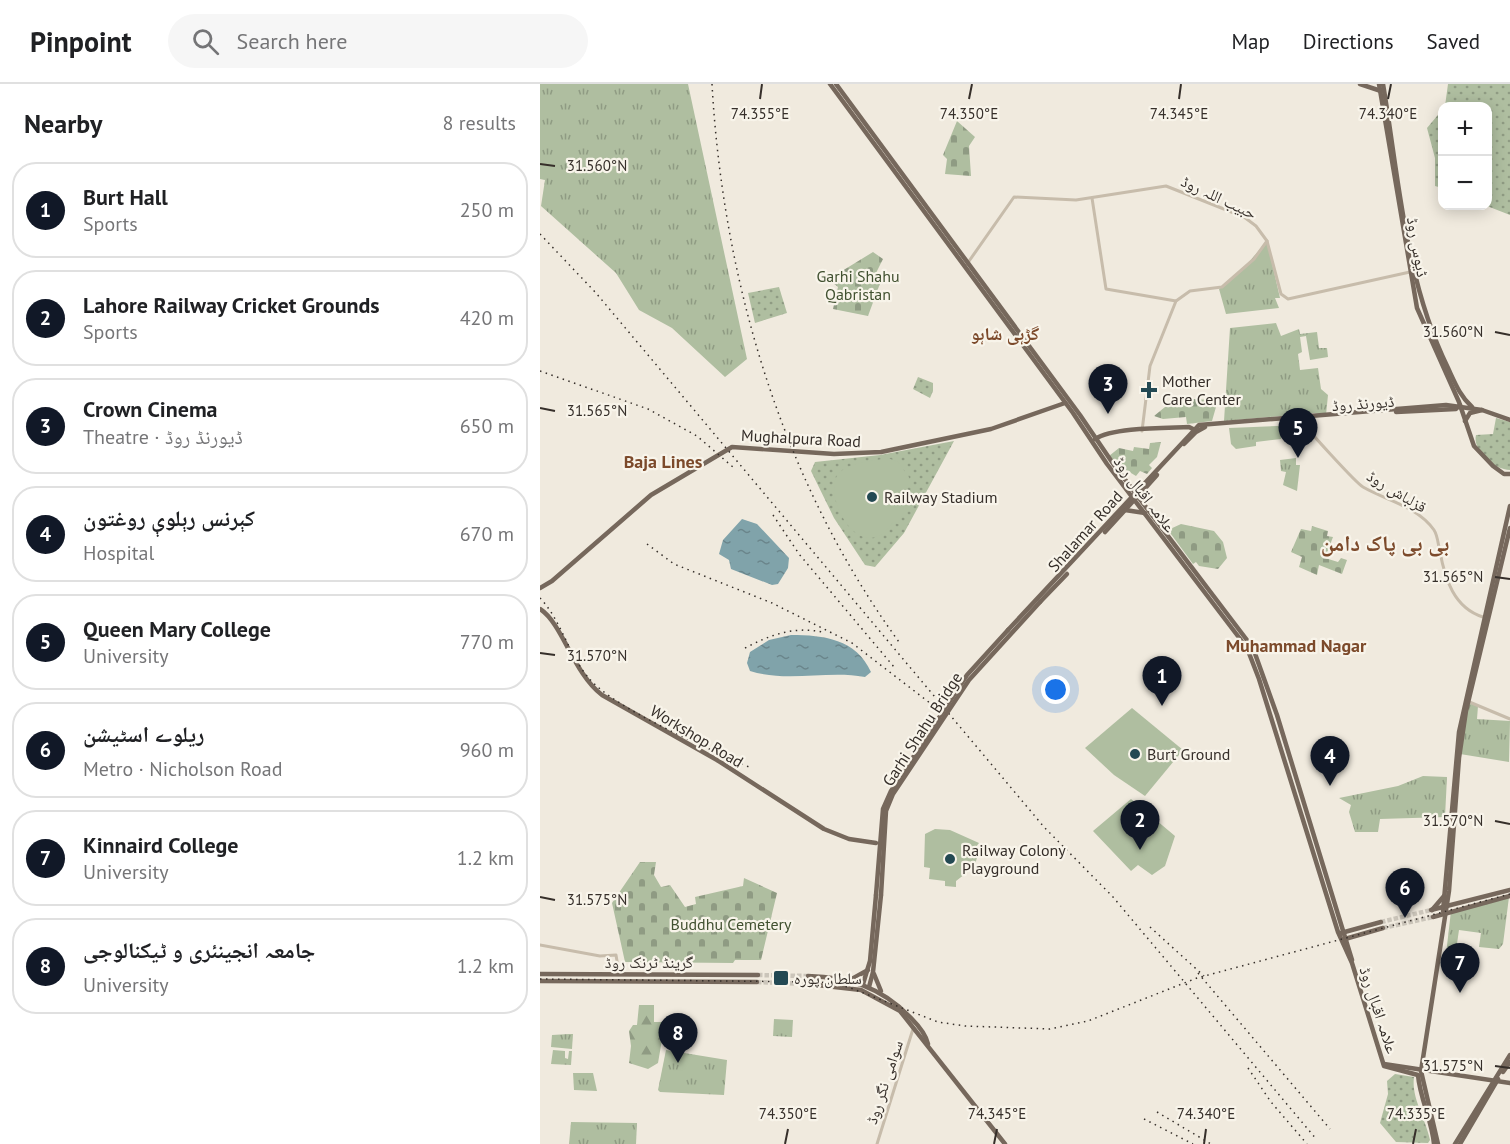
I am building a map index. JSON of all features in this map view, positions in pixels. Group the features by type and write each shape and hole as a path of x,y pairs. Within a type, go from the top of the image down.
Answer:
{"main road":[{"name":"علامہ اقبال روڈ","path":"830,84 1135,497 1253,648 1277,715 1341,933 1384,1064 1388,1068 1418,1075 1418,1089 1430,1119 1434,1144"},
{"name":"علامہ اقبال روڈ","path":"837,84 965,266"},
{"path":"1360,84 1382,91"},
{"name":"ڈیوس روڈ","path":"1381,84 1410,272 1425,329 1465,421"},
{"name":"ڈیوس روڈ","path":"1382,91 1420,302 1434,340 1463,398 1473,407"},
{"name":"علامہ اقبال روڈ","path":"1030,352 1065,404 1094,439 1128,492 1135,497"},
{"path":"1460,405 1463,398"},
{"name":"Mughalpura Road","path":"540,588 552,581 651,495 710,462 726,449 741,446 834,454 881,452 991,429 1065,404"},
{"name":"ڈیورنڈ روڈ","path":"1094,439 1105,435 1142,430 1186,427 1195,430 1454,409 1460,405"},
{"name":"ڈیورنڈ روڈ","path":"1199,425 1460,405 1473,407 1510,420"},
{"path":"1454,409 1465,421 1478,452 1508,475"},
{"path":"1465,421 1470,412 1482,410"},
{"name":"Shalamar Road","path":"1039,601 1199,425"},
{"path":"1128,492 1126,507 1146,510 1140,494 1195,430"},
{"path":"1445,910 1456,754 1483,617 1510,506"},
{"path":"1438,1144 1421,1071 1449,891 1459,758 1467,701 1510,528"},
{"name":"Garhi Shahu Bridge","path":"879,895 883,809 891,791 968,675 1008,630 1039,601"},
{"name":"Garhi Shahu Bridge","path":"879,895 886,811 893,795 969,680 1039,601"},
{"name":"Workshop Road","path":"540,609 550,618 587,682 602,695 717,760 824,829 849,839 876,843"},
{"path":"1433,917 1460,903 1510,890"},
{"path":"1449,891 1451,897 1460,903"},
{"path":"867,992 879,895"},
{"path":"1445,896 1432,910 1445,910 1510,896"},
{"path":"1341,933 1382,925 1344,939"},
{"path":"850,980 871,971"},
{"path":"861,990 871,971"},
{"path":"871,971 882,993"},
{"name":"گرینڈ ٹرنک روڈ","path":"540,974 758,975"},
{"path":"808,976 850,980 882,993 911,1018 928,1044"},
{"name":"گرینڈ ٹرنک روڈ","path":"540,981 757,982"},
{"path":"808,984 861,990 895,1008 928,1044 1005,1144"},
{"path":"1455,1144 1460,1140 1510,1055"},
{"path":"1460,1144 1495,1080 1510,1062"},
{"path":"1384,1064 1510,1083"}],"street":[{"name":"حبیب اللہ روڈ","path":"965,266 1014,197 1044,200 1092,198 1166,186 1244,218 1256,226 1268,241 1278,288 1288,298 1410,272"},
{"path":"1092,198 1106,289 1176,301"},
{"path":"1142,430 1149,368 1176,301 1190,291 1222,287 1254,259 1268,241"},
{"name":"قزلباش روڈ","path":"1301,420 1362,486 1398,503 1434,529 1444,577 1453,593 1474,613 1483,617"},
{"path":"1467,701 1510,719"},
{"path":"540,945 600,956 616,955 619,973"},
{"name":"سوامی نگر روڈ","path":"877,1144 915,1028"}],"green space":[{"path":"540,84 688,84 747,359 725,377 672,328 639,310 616,273 541,206 545,180 540,179"},
{"path":"1448,84 1510,84 1510,215 1492,208 1492,102 1446,102"},
{"path":"1438,115 1438,187 1435,186 1435,158 1427,128"},
{"path":"957,121 975,137 969,146 971,176 945,174 947,159 943,155"},
{"path":"1267,241 1280,298 1275,298 1279,308 1226,314 1219,289 1243,269"},
{"name":"Garhi Shahu Qabristan","path":"873,252 883,259 875,275 882,278 868,316 833,309 838,287 832,282 842,271"},
{"path":"779,287 787,313 755,323 748,293"},
{"path":"1276,323 1281,336 1299,329 1300,334 1317,332 1319,348 1327,348 1328,357 1310,360 1306,336 1300,337 1302,352 1298,354 1300,370 1318,368 1321,389 1328,395 1326,415 1314,413 1224,421 1230,328"},
{"path":"918,377 933,383 930,398 913,389"},
{"path":"1176,398 1211,400 1216,407 1212,421 1187,424 1186,417 1163,419 1154,416"},
{"path":"1496,418 1510,422 1510,470 1491,463 1477,447 1476,435 1493,434"},
{"path":"1304,425 1315,436 1313,440 1303,441 1303,448 1293,445 1294,434 1281,435 1281,439 1256,442 1256,446 1236,449 1231,444 1229,428"},
{"path":"954,441 904,533 875,567 865,565 834,518 811,471 815,462 880,455"},
{"path":"1161,442 1157,457 1149,465 1152,468 1147,474 1140,471 1136,476 1126,470 1121,472 1109,456 1119,448 1133,451 1134,447 1149,449 1150,443"},
{"name":"Railway Stadium","path":"888,458 898,462 909,477 906,496 910,499 898,524 893,522 880,535 868,538 856,533 846,523 835,496 835,483 839,473 849,466"},
{"path":"1296,458 1296,465 1300,465 1297,491 1283,485 1286,472 1281,471 1280,460"},
{"path":"1181,524 1214,531 1223,542 1227,558 1218,569 1199,566 1196,562 1193,564 1168,530"},
{"path":"1312,526 1328,531 1327,536 1333,537 1325,558 1338,562 1341,558 1347,560 1342,574 1319,565 1317,575 1299,567 1302,557 1291,552 1301,529 1311,531"},
{"path":"1465,700 1478,706 1477,719 1510,721 1509,762 1460,754"},
{"name":"Burt Ground","path":"1132,708 1183,750 1145,796 1114,775 1085,748"},
{"path":"1423,776 1447,777 1445,817 1380,819 1378,832 1355,832 1349,812 1351,805 1339,798 1398,786"},
{"path":"1131,799 1175,836 1165,866 1152,875 1138,865 1131,871 1093,831"},
{"name":"Railway Colony Playground","path":"935,829 950,830 979,843 975,848 979,852 974,867 956,881 956,887 945,886 945,881 929,879 930,868 924,867 925,834"},
{"name":"Buddhu Cemetery","path":"640,862 656,862 654,875 661,887 670,885 685,907 696,904 695,897 743,886 744,878 777,893 761,960 735,960 733,963 625,962 612,903"},
{"path":"1509,897 1503,944 1499,949 1479,947 1481,933 1459,930 1454,964 1445,963 1451,911"},
{"path":"639,1005 654,1005 654,1022 665,1022 658,1063 648,1069 629,1063 631,1046 629,1031 633,1025 637,1025"},
{"path":"774,1019 793,1020 792,1037 773,1036"},
{"path":"573,1034 572,1049 551,1047 552,1035"},
{"path":"553,1050 565,1051 565,1058 568,1059 569,1051 572,1051 571,1065 551,1064"},
{"path":"666,1050 727,1060 724,1095 660,1092 658,1090"},
{"path":"573,1073 593,1073 597,1091 574,1090"},
{"path":"1395,1074 1414,1077 1417,1101 1430,1140 1428,1143 1396,1142 1380,1123 1388,1094 1387,1081"},
{"path":"571,1122 637,1123 636,1144 569,1144"}],"water":[{"path":"742,519 757,524 789,558 788,568 778,584 772,585 731,569 729,560 719,554 723,540"},
{"path":"791,635 815,636 838,641 857,652 871,672 865,677 851,675 779,676 750,671 747,663 750,652 769,640"}],"tunnel":[{"path":"1381,922 1431,910"},
{"path":"1383,928 1433,917"},
{"path":"758,975 808,976"},
{"path":"757,982 808,984"}],"railway":[{"path":"712,84 718,158 729,232 745,305 766,376 791,447 822,515 858,580 899,642"},
{"path":"540,234 596,293 1044,827 1113,897 1317,1140"},
{"path":"540,371 648,409 697,436 734,468"},
{"path":"773,515 799,554 894,667"},
{"path":"647,544 674,564 772,603 852,643 939,710"},
{"path":"540,598 554,616 580,667 600,689 640,715 751,768"},
{"path":"745,648 782,633 802,630 822,632"},
{"path":"540,979 821,982 848,987 938,1022 965,1026 1050,1029 1088,1021 1197,978 1510,894"},
{"path":"1150,927 1204,976"},
{"path":"1198,973 1330,1129"},
{"path":"1248,1068 1271,1102 1307,1144"},
{"path":"1157,1112 1211,1144"},
{"path":"1144,1119 1193,1144"}],"place":[{"name":"Mother Care Center","path":"1149,390"},
{"name":"Crown Cinema","path":"1108,414"},
{"name":"Queen Mary College","path":"1298,458"},
{"name":"Railway Stadium","path":"872,497"},
{"name":"Burt Hall","path":"1162,706"},
{"name":"Burt Ground","path":"1135,754"},
{"name":"کېرنس رېلوې روغتون","path":"1330,786"},
{"name":"Lahore Railway Cricket Grounds","path":"1140,850"},
{"name":"Railway Colony Playground","path":"950,859"},
{"name":"ریلوے اسٹیشن","path":"1405,918"},
{"name":"سلطان پورہ","path":"781,978"},
{"name":"Kinnaird College","path":"1460,993"},
{"name":"جامعہ انجینئری و ٹیکنالوجی","path":"678,1063"}],"district":[{"name":"گڑہی شاہو","path":"1005,334"},
{"name":"Baja Lines","path":"663,462"},
{"name":"بی بی پاک دامن","path":"1385,543"},
{"name":"Muhammad Nagar","path":"1296,646"}]}
